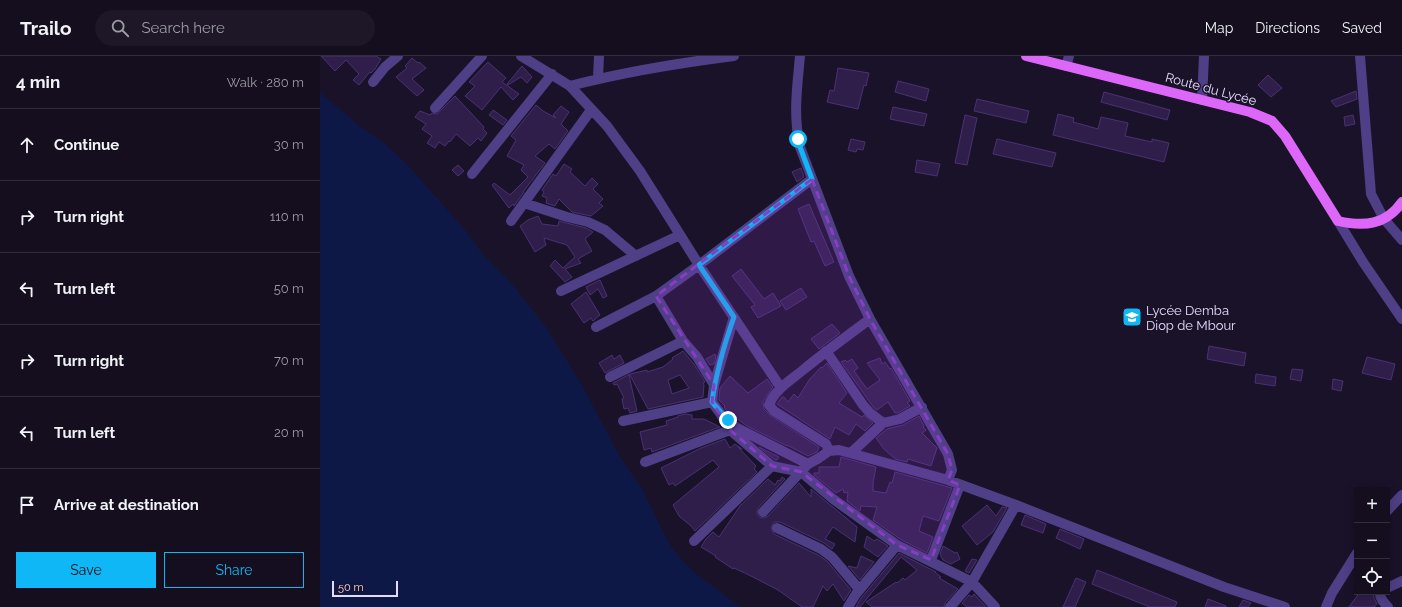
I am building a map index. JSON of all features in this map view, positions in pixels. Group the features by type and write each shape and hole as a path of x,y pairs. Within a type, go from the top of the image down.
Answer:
{"main road":[{"name":"Route du Lycée","path":"1026,56 1250,112 1272,121 1285,136 1338,221"},
{"path":"1338,221 1353,224 1364,224 1384,219 1402,202"}],"street":[{"path":"373,82 385,67 398,56"},
{"path":"435,108 482,56"},
{"path":"521,56 570,86 607,126 640,171 699,265 780,388"},
{"path":"598,78 599,56"},
{"path":"570,86 598,78 689,59 734,56"},
{"path":"800,56 795,111 796,130 800,147 849,276 870,319 948,454 952,470 948,480"},
{"path":"1066,66 1069,56"},
{"path":"1202,100 1204,56"},
{"path":"1360,56 1371,194 1384,219 1402,240"},
{"path":"472,174 552,74"},
{"path":"511,221 591,110"},
{"path":"596,327 656,296 812,179"},
{"path":"524,203 588,222 605,230 636,256"},
{"path":"1338,221 1363,262 1402,319"},
{"path":"561,291 680,235"},
{"path":"656,296 683,341 697,357 714,385"},
{"path":"734,317 714,385 712,402 730,430 772,466 800,472 833,499 896,545 931,560 972,582 995,607"},
{"path":"829,451 826,444 774,411 769,404 780,388 826,351 870,319"},
{"path":"610,377 683,341"},
{"path":"826,351 870,413 883,423"},
{"path":"623,421 712,402"},
{"path":"852,452 883,423 900,419 922,407"},
{"path":"720,413 735,427 808,464"},
{"path":"645,462 730,430"},
{"path":"763,512 808,464 829,451 839,450 852,452 948,480 1224,586 1285,607"},
{"path":"694,541 772,466"},
{"path":"931,560 960,485"},
{"path":"1390,508 1402,495"},
{"path":"950,607 972,582 1016,505"},
{"path":"777,528 821,549 832,557 859,589"},
{"path":"848,607 859,589 896,545"},
{"path":"1326,607 1332,593 1354,558"},
{"path":"1390,587 1402,581"},
{"path":"1380,595 1388,607"}],"highlighted area":[{"path":"812,179 849,276 870,319 948,454 952,470 948,480 960,485 931,560 897,545 801,472 772,466 730,430 712,402 714,385 656,296"}],"shaded area":[{"path":"320,93 361,127 385,144 406,163 466,231 484,256 512,284 546,327 583,387 620,457 642,489 669,544 680,558 701,578 739,607 320,607"}],"building":[{"path":"321,56 376,56 381,59 375,69 371,73 370,72 359,85 353,80 359,74 346,60 335,71"},
{"path":"412,58 426,68 412,79 424,90 417,96 396,77 407,68 405,66"},
{"path":"488,62 506,78 502,82 519,94 513,100 501,87 482,110 465,96 475,86 469,82"},
{"path":"522,66 532,77 527,83 521,77 508,85 507,84"},
{"path":"838,68 869,73 866,86 864,85 858,109 827,102 830,90 834,91"},
{"path":"1268,75 1282,88 1271,97 1258,85"},
{"path":"898,81 929,89 926,101 895,92"},
{"path":"1356,91 1357,99 1336,107 1331,101"},
{"path":"1104,92 1170,110 1167,120 1101,102"},
{"path":"455,96 484,127 483,129 487,133 481,141 478,138 470,146 456,134 445,146 439,142 435,148 427,143 432,136 422,129 426,124 415,117 420,111 430,115 432,113 437,114"},
{"path":"977,99 1029,111 1026,123 974,111"},
{"path":"536,105 543,111 556,118 553,115 561,106 569,112 561,124 568,131 555,149 549,144 535,156 545,163 514,206 513,204 509,208 492,185 494,183 510,195 528,177 521,170 524,165 507,156 516,140 511,136"},
{"path":"893,107 927,114 924,126 890,119"},
{"path":"493,110 507,120 503,125 489,115"},
{"path":"1058,114 1074,118 1073,122 1098,129 1101,117 1128,123 1125,136 1152,142 1152,139 1169,143 1164,162 1053,135"},
{"path":"965,115 977,118 967,165 955,163"},
{"path":"1353,115 1355,124 1345,126 1344,117"},
{"path":"851,139 865,142 863,150 857,149 856,152 848,150"},
{"path":"997,139 1056,153 1052,167 993,154"},
{"path":"917,160 940,164 937,176 915,172"},
{"path":"564,164 572,169 570,172 585,186 592,178 598,184 593,189 603,199 599,203 603,206 591,216 572,212 559,199 555,206 546,203 547,198 542,196 544,192 542,190 553,174 556,176"},
{"path":"458,165 464,171 458,176 452,170"},
{"path":"801,168 804,177 797,182 792,172"},
{"path":"809,204 834,262 825,266 814,241 811,242 798,209"},
{"path":"538,216 542,224 558,226 559,221 586,228 593,232 585,239 592,251 578,259 581,263 565,269 572,277 565,282 550,266 555,260 563,268 575,257 567,245 544,238 546,245 535,252 520,226 528,220"},
{"path":"741,269 764,299 773,293 781,306 758,318 751,307 755,305 732,276"},
{"path":"600,280 607,296 603,298 598,289 590,295 586,287"},
{"path":"801,288 807,297 786,310 780,301"},
{"path":"586,292 600,315 593,321 591,318 584,323 571,304"},
{"path":"832,324 840,333 819,349 811,339"},
{"path":"1209,346 1246,353 1244,366 1207,359"},
{"path":"683,351 694,364 705,382 703,383 703,397 648,409 629,375 637,411 630,413 628,408 624,409 622,399 624,398 617,384 614,385 613,383 630,374 647,370 647,372 663,367 673,359 672,358","holes":["680,375 689,388 672,394 668,380"]},
{"path":"715,354 714,364 710,365 706,359"},
{"path":"612,355 614,359 620,355 624,363 605,373 599,363"},
{"path":"1367,357 1395,364 1391,380 1362,373"},
{"path":"880,358 882,364 885,362 890,369 891,368 910,401 907,403 910,406 898,413 895,413 888,402 877,410 874,408 841,362 845,360 847,362 852,359 858,368 854,371 867,389 880,380 867,363"},
{"path":"827,363 847,393 839,403 862,417 864,415 873,423 865,431 856,424 849,435 835,427 830,439 777,404 782,397 784,397 788,402 794,394 798,398 809,380 821,367 822,368"},
{"path":"1292,369 1303,370 1301,381 1290,379"},
{"path":"1256,374 1276,377 1275,386 1255,383"},
{"path":"730,376 748,393 767,379 773,387 763,402 764,409 771,416 819,447 817,452 808,456 747,426 726,410 724,407 725,406 719,400 720,388"},
{"path":"1333,379 1343,381 1341,391 1332,389"},
{"path":"685,414 692,415 692,419 704,419 720,427 652,452 651,448 644,450 640,432 667,425 666,421"},
{"path":"919,416 924,426 923,427 926,430 922,433 937,448 931,466 908,459 907,462 895,459 884,449 876,438 887,429 903,425"},
{"path":"725,439 730,448 735,444 742,449 738,447 756,466 754,469 757,472 695,531 679,516 673,505 719,467 713,460 675,486 673,483 669,485 661,468 701,448"},
{"path":"759,447 779,457 775,460"},
{"path":"841,457 876,467 873,491 886,493 890,482 892,483 895,472 952,488 939,521 923,516 919,531 933,537 927,553 900,539 873,520 877,507 861,506 860,511 847,501 848,492 844,493 843,489 836,493 814,475 814,473 819,473 819,467 839,467"},
{"path":"782,477 785,479 758,508 757,514 759,517 764,518 768,516 799,483 811,497 811,489 857,527 855,542 833,527 825,539 835,544 832,549 824,543 780,522 774,522 771,528 774,534 818,555 827,561 851,590 844,601 833,584 827,591 823,586 813,607 802,607 778,590 734,568 733,569 701,547 713,532 719,537 740,506 768,479 775,485"},
{"path":"987,505 996,516 1002,507 1007,508 993,532 977,545 962,526"},
{"path":"1025,515 1046,524 1043,533 1021,525"},
{"path":"1060,529 1084,539 1080,549 1056,538"},
{"path":"867,536 874,541 877,539 888,546 878,557 864,547"},
{"path":"943,546 955,553 957,552 960,559 951,564 943,560 940,554"},
{"path":"899,553 936,572 941,577 939,578 958,589 945,603 944,607 872,607 866,602 903,578 905,580 917,570 901,557 860,607 856,607 861,598"},
{"path":"861,556 874,562 860,580 848,566 857,568"},
{"path":"972,559 977,560 969,573 965,571"},
{"path":"1097,570 1177,602 1175,607 1150,607 1092,584"},
{"path":"1076,578 1086,582 1075,607 1063,607"},
{"path":"974,594 986,607 967,607 962,603 969,595 972,597"},
{"path":"1358,595 1374,595 1377,604 1374,607 1349,607"},
{"path":"1208,599 1226,606 1226,607 1205,607"},
{"path":"1243,600 1251,603 1248,607 1239,607"}],"place":[{"name":"Lycée Demba Diop de Mbour","path":"1132,317"}],"route":[{"path":"728,420 720,413 712,402 714,385 734,317 699,265 812,179 798,139"}]}
